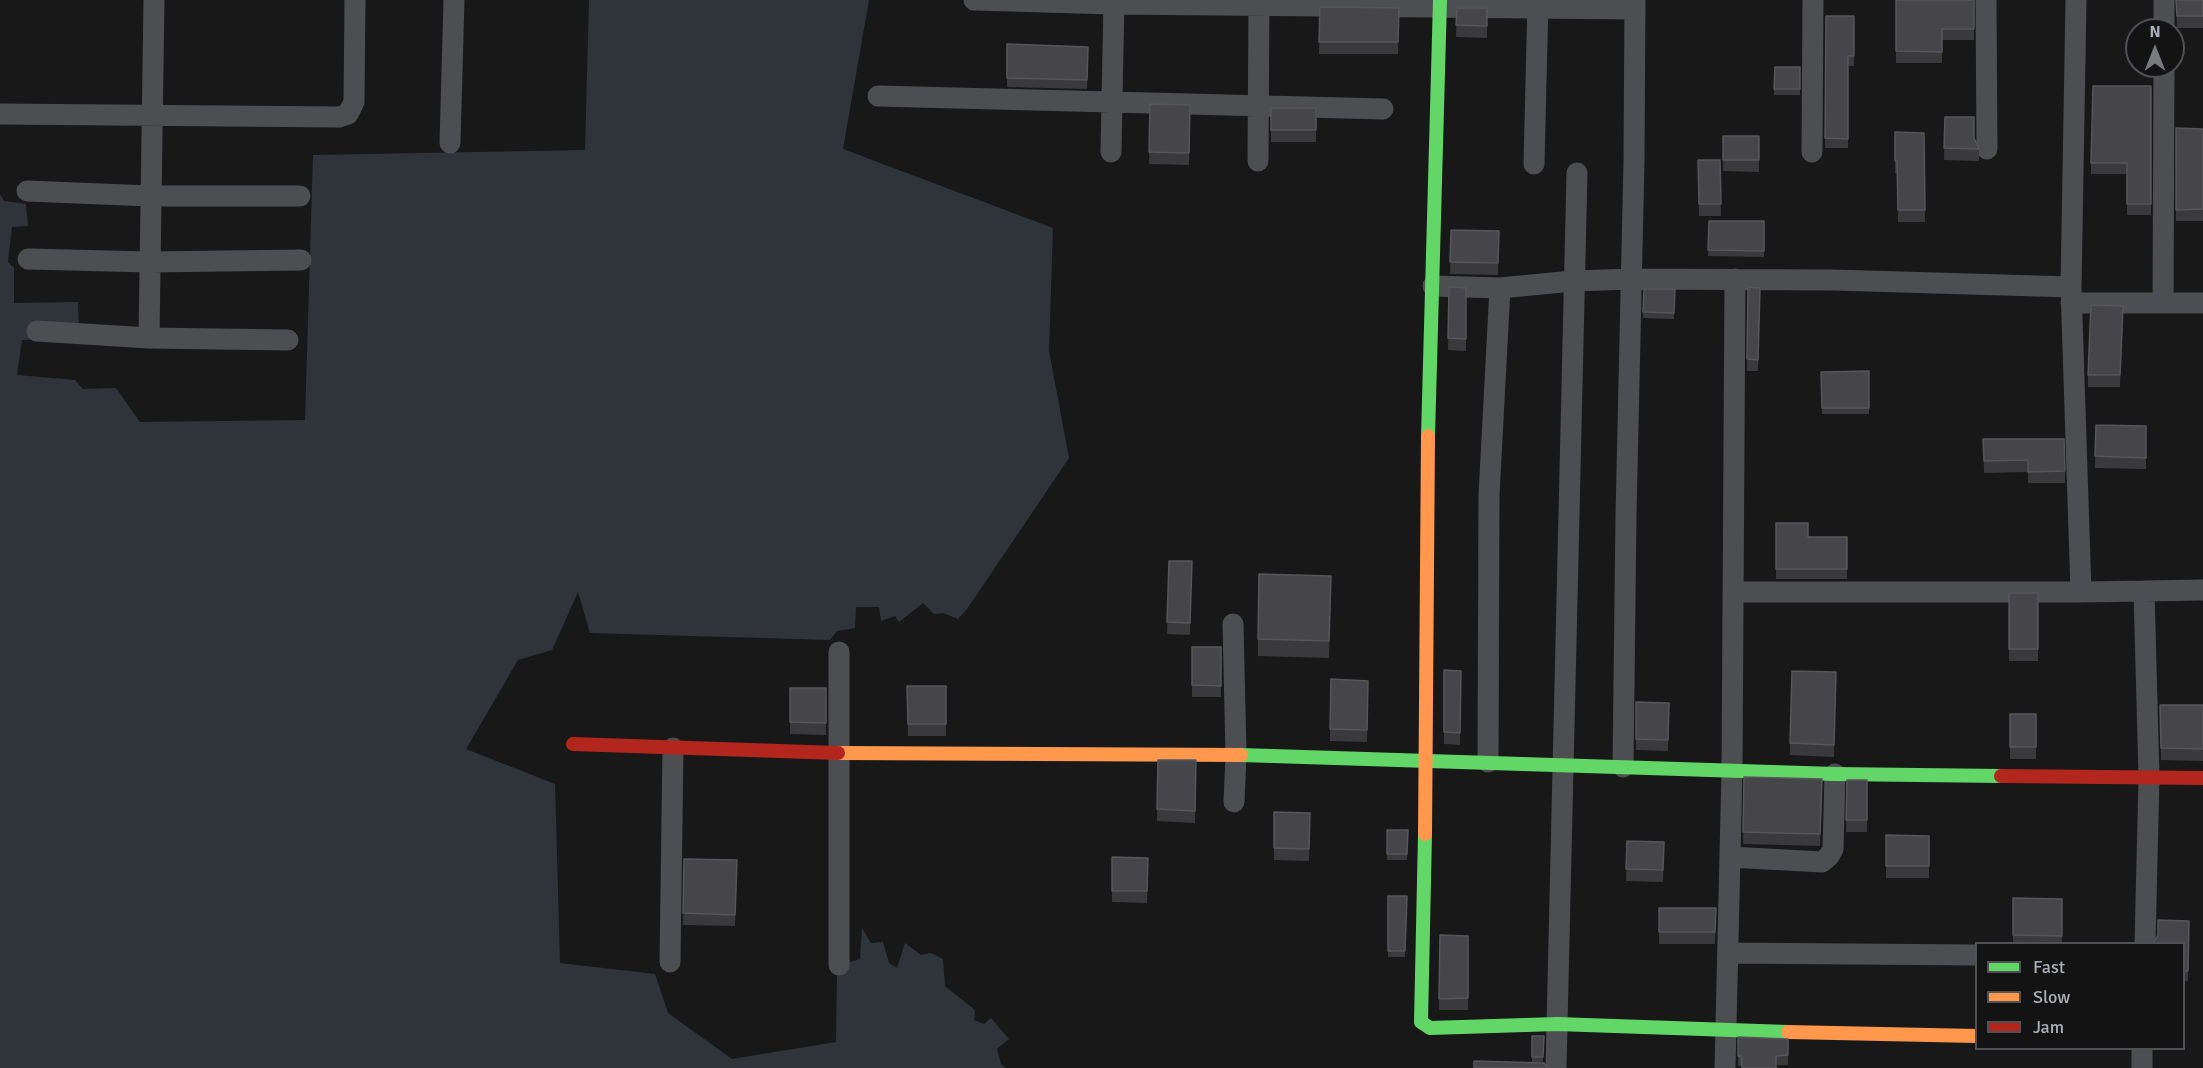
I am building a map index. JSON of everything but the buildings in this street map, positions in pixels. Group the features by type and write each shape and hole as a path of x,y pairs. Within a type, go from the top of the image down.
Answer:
{"street":[{"path":"149,338 154,0"},
{"path":"0,114 339,117 348,114 354,102 356,0"},
{"path":"450,143 454,0"},
{"path":"974,0 1635,5 1623,767"},
{"path":"1812,152 1813,0"},
{"path":"1986,0 1987,149"},
{"path":"2076,0 2071,295 2081,592"},
{"path":"2164,0 2164,18"},
{"path":"1111,152 1114,2"},
{"path":"1258,161 1259,3"},
{"path":"1440,3 1426,489 1427,760 1421,1022 1430,1028 1557,1024 1975,1036"},
{"path":"1534,164 1538,4"},
{"path":"2163,303 2164,78"},
{"path":"878,96 1383,109"},
{"path":"1556,1068 1577,173"},
{"path":"27,191 151,196 300,196"},
{"path":"28,260 150,262 301,260"},
{"path":"1433,286 1500,288 1573,281 1632,279 1834,280 2163,303 2203,303"},
{"path":"1725,1068 1732,770 1735,279"},
{"path":"1488,762 1489,495 1500,288"},
{"path":"37,331 149,338 288,340"},
{"path":"1733,592 2203,590"},
{"path":"2144,591 2149,777 2145,942"},
{"path":"1233,624 1236,755 1234,802"},
{"path":"839,652 839,965"},
{"path":"573,744 840,752 1236,755 1835,774 2203,778"},
{"path":"670,963 672,748"},
{"path":"1730,857 1822,862 1833,849 1835,774"},
{"path":"1728,952 1975,955"},
{"path":"2142,1050 2142,1068"}],"shaded area":[{"path":"589,0 869,0 843,149 1053,228 1049,351 1069,458 958,619 943,613 934,614 923,603 899,622 895,616 881,621 879,607 856,607 855,628 837,631 830,640 590,633 578,592 552,650 518,660 466,749 555,784 560,963 655,974 668,1013 732,1059 836,1042 837,974 843,964 860,959 862,928 871,943 883,942 889,963 897,968 905,943 921,955 931,953 943,959 945,986 975,1010 974,1020 984,1024 991,1018 1009,1039 997,1049 1001,1064 1006,1068 0,1068 0,194 4,201 26,204 28,226 12,227 8,262 14,268 14,303 78,302 79,339 22,340 17,375 75,380 83,389 116,388 140,422 305,420 313,155 585,150"}],"traffic: fast":[{"path":"1428,436 1440,0"},
{"path":"1241,755 1835,774 2001,776"},
{"path":"1425,834 1421,1022 1430,1028 1557,1024 1788,1032"}],"traffic: slow":[{"path":"1425,834 1428,436"},
{"path":"838,753 1241,755"},
{"path":"1788,1032 1975,1036"}],"traffic: jam":[{"path":"573,744 838,753"},
{"path":"2001,776 2203,778"}]}
